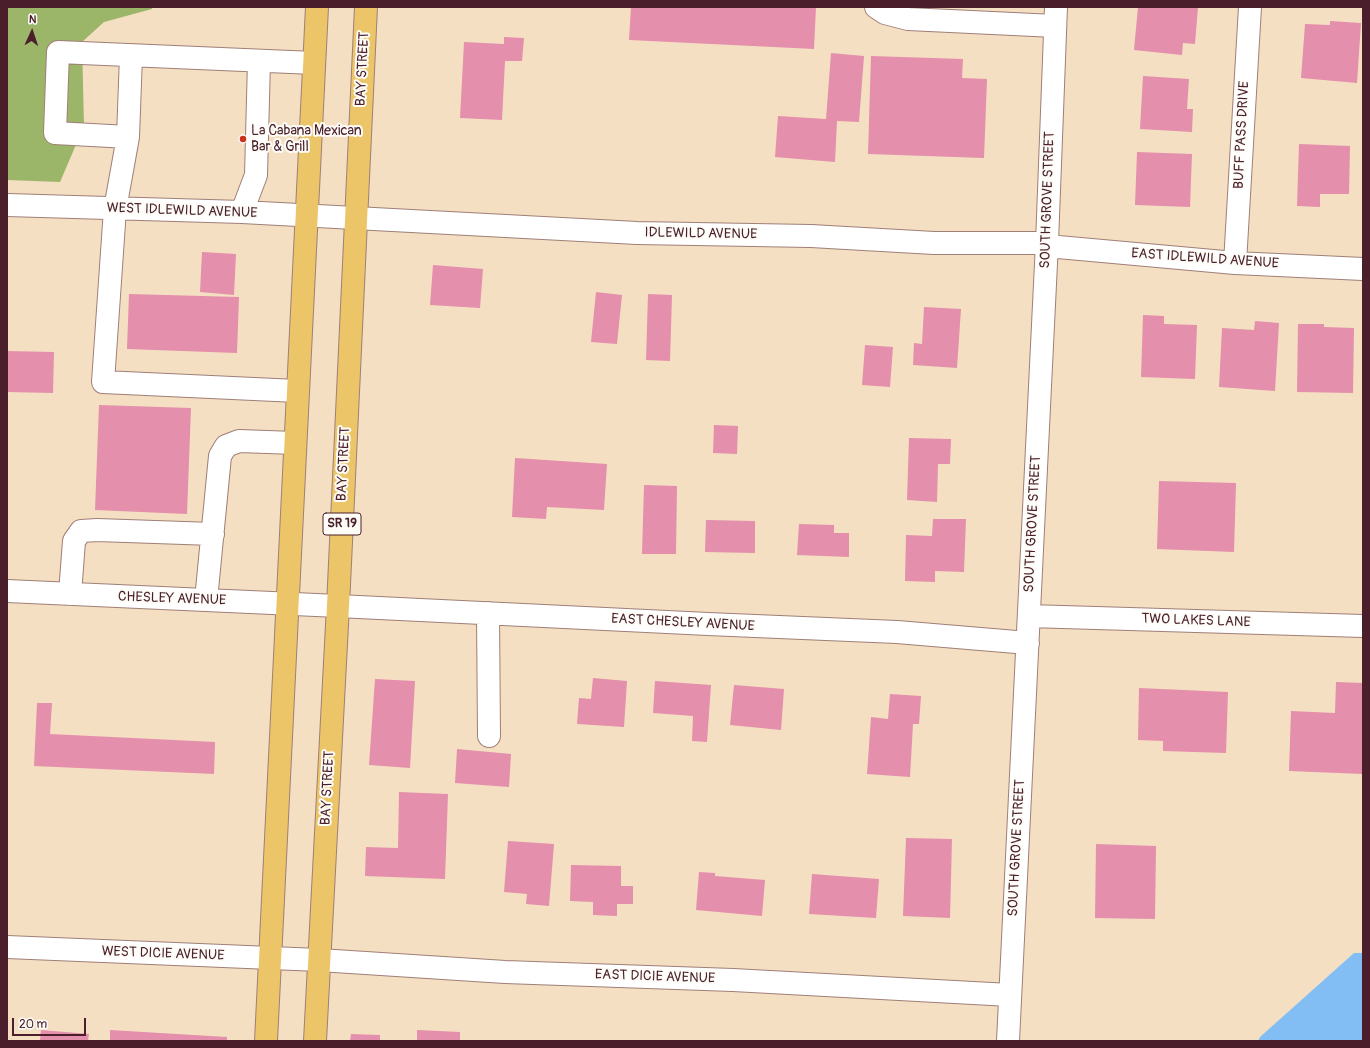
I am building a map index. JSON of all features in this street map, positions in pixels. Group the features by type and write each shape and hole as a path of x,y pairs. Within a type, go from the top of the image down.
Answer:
{"main road":[{"path":"266,1041 317,7"},
{"name":"BAY STREET","path":"316,1041 366,7"}],"street":[{"path":"876,7 885,13 908,19 1056,17"},
{"name":"BUFF PASS DRIVE","path":"1235,263 1250,7"},
{"name":"SOUTH GROVE STREET","path":"1008,1041 1000,995 1028,643 1056,17"},
{"path":"128,137 55,133 58,52 314,63"},
{"path":"131,56 128,137 115,209 103,382 297,391"},
{"path":"242,212 256,175 259,61"},
{"name":"WEST IDLEWILD AVENUE","path":"7,205 356,217"},
{"name":"IDLEWILD AVENUE","path":"356,217 637,233 811,236 934,243 1047,244"},
{"name":"EAST IDLEWILD AVENUE","path":"1047,244 1235,263 1363,269"},
{"path":"206,600 220,456 226,446 239,441 295,443"},
{"path":"70,594 74,541 81,531 97,530 213,534"},
{"name":"CHESLEY AVENUE","path":"7,592 338,606"},
{"name":"EAST CHESLEY AVENUE","path":"338,606 897,632 1028,643"},
{"path":"488,613 489,736"},
{"name":"TWO LAKES LANE","path":"1029,616 1363,626"},
{"name":"WEST DICIE AVENUE","path":"7,947 319,960"},
{"name":"EAST DICIE AVENUE","path":"319,960 505,972 733,980 1000,995"}],"green space":[{"path":"7,7 152,7 152,9 104,22 82,42 84,126 60,182 7,180"}],"water":[{"path":"1354,953 1363,953 1363,1041 1258,1041 1260,1037"}],"building":[{"path":"631,7 816,7 814,49 629,40"},
{"path":"1138,7 1198,7 1195,44 1183,43 1182,55 1134,50"},
{"path":"1330,21 1361,23 1357,83 1301,78 1305,24 1330,25"},
{"path":"504,37 524,38 522,61 505,61 502,120 460,118 464,42 504,44"},
{"path":"831,53 864,56 859,122 837,121 835,162 775,157 778,116 826,119"},
{"path":"871,56 963,59 962,78 987,79 984,158 868,154"},
{"path":"1143,76 1189,79 1187,109 1193,109 1192,132 1140,129"},
{"path":"1299,144 1350,146 1349,194 1320,194 1320,207 1297,206"},
{"path":"1137,152 1192,154 1190,207 1135,205"},
{"path":"202,252 236,254 234,295 200,292"},
{"path":"433,265 483,269 480,308 430,305"},
{"path":"596,292 622,295 617,344 591,342"},
{"path":"129,294 239,297 237,353 127,349"},
{"path":"648,294 672,295 670,361 646,360"},
{"path":"924,307 961,309 957,368 913,365 914,343 922,344"},
{"path":"1143,315 1164,316 1164,324 1197,325 1195,379 1141,377"},
{"path":"1255,321 1279,323 1275,391 1219,387 1222,328 1254,330"},
{"path":"1298,324 1324,324 1324,327 1354,328 1353,393 1297,392"},
{"path":"865,345 893,347 890,387 862,385"},
{"path":"7,351 54,352 53,393 7,392"},
{"path":"99,405 191,408 187,514 95,510"},
{"path":"714,425 738,426 737,454 713,453"},
{"path":"909,438 951,439 950,464 938,464 937,502 907,500"},
{"path":"515,458 607,464 604,510 547,507 546,519 512,517"},
{"path":"1159,481 1236,483 1234,552 1157,549"},
{"path":"644,485 677,486 676,554 642,554"},
{"path":"933,519 966,519 964,572 935,571 935,582 905,581 906,535 932,536"},
{"path":"706,520 755,521 755,553 705,552"},
{"path":"799,524 834,525 834,533 849,533 849,557 797,555"},
{"path":"593,678 627,681 624,727 577,724 579,698 591,699"},
{"path":"375,679 415,681 410,768 369,765"},
{"path":"655,681 711,685 707,742 692,741 693,716 653,713"},
{"path":"1336,682 1363,683 1363,774 1289,771 1291,711 1335,713"},
{"path":"734,685 784,689 781,730 730,725"},
{"path":"1139,688 1228,692 1226,753 1163,751 1163,741 1138,740"},
{"path":"890,694 921,696 919,724 913,724 910,777 867,774 871,717 888,719"},
{"path":"37,703 52,703 50,734 215,742 214,774 34,766"},
{"path":"457,749 511,754 509,787 455,783"},
{"path":"399,792 448,794 445,879 365,876 366,847 398,848"},
{"path":"906,838 952,839 950,918 903,916"},
{"path":"508,841 554,844 549,906 526,904 527,894 504,892"},
{"path":"1096,844 1156,846 1155,919 1095,918"},
{"path":"571,865 621,866 621,886 633,886 633,904 617,904 617,916 593,915 593,902 570,901"},
{"path":"699,872 715,873 715,876 765,880 762,916 696,910"},
{"path":"812,874 879,879 876,918 809,914"},
{"path":"41,1030 89,1034 88,1041 40,1041"},
{"path":"110,1030 227,1037 227,1041 110,1041"},
{"path":"417,1030 460,1032 460,1041 417,1041"},
{"path":"351,1034 380,1035 380,1041 350,1041"}],"place":[{"name":"La Cabana Mexican Bar & Grill","path":"243,139"}]}
